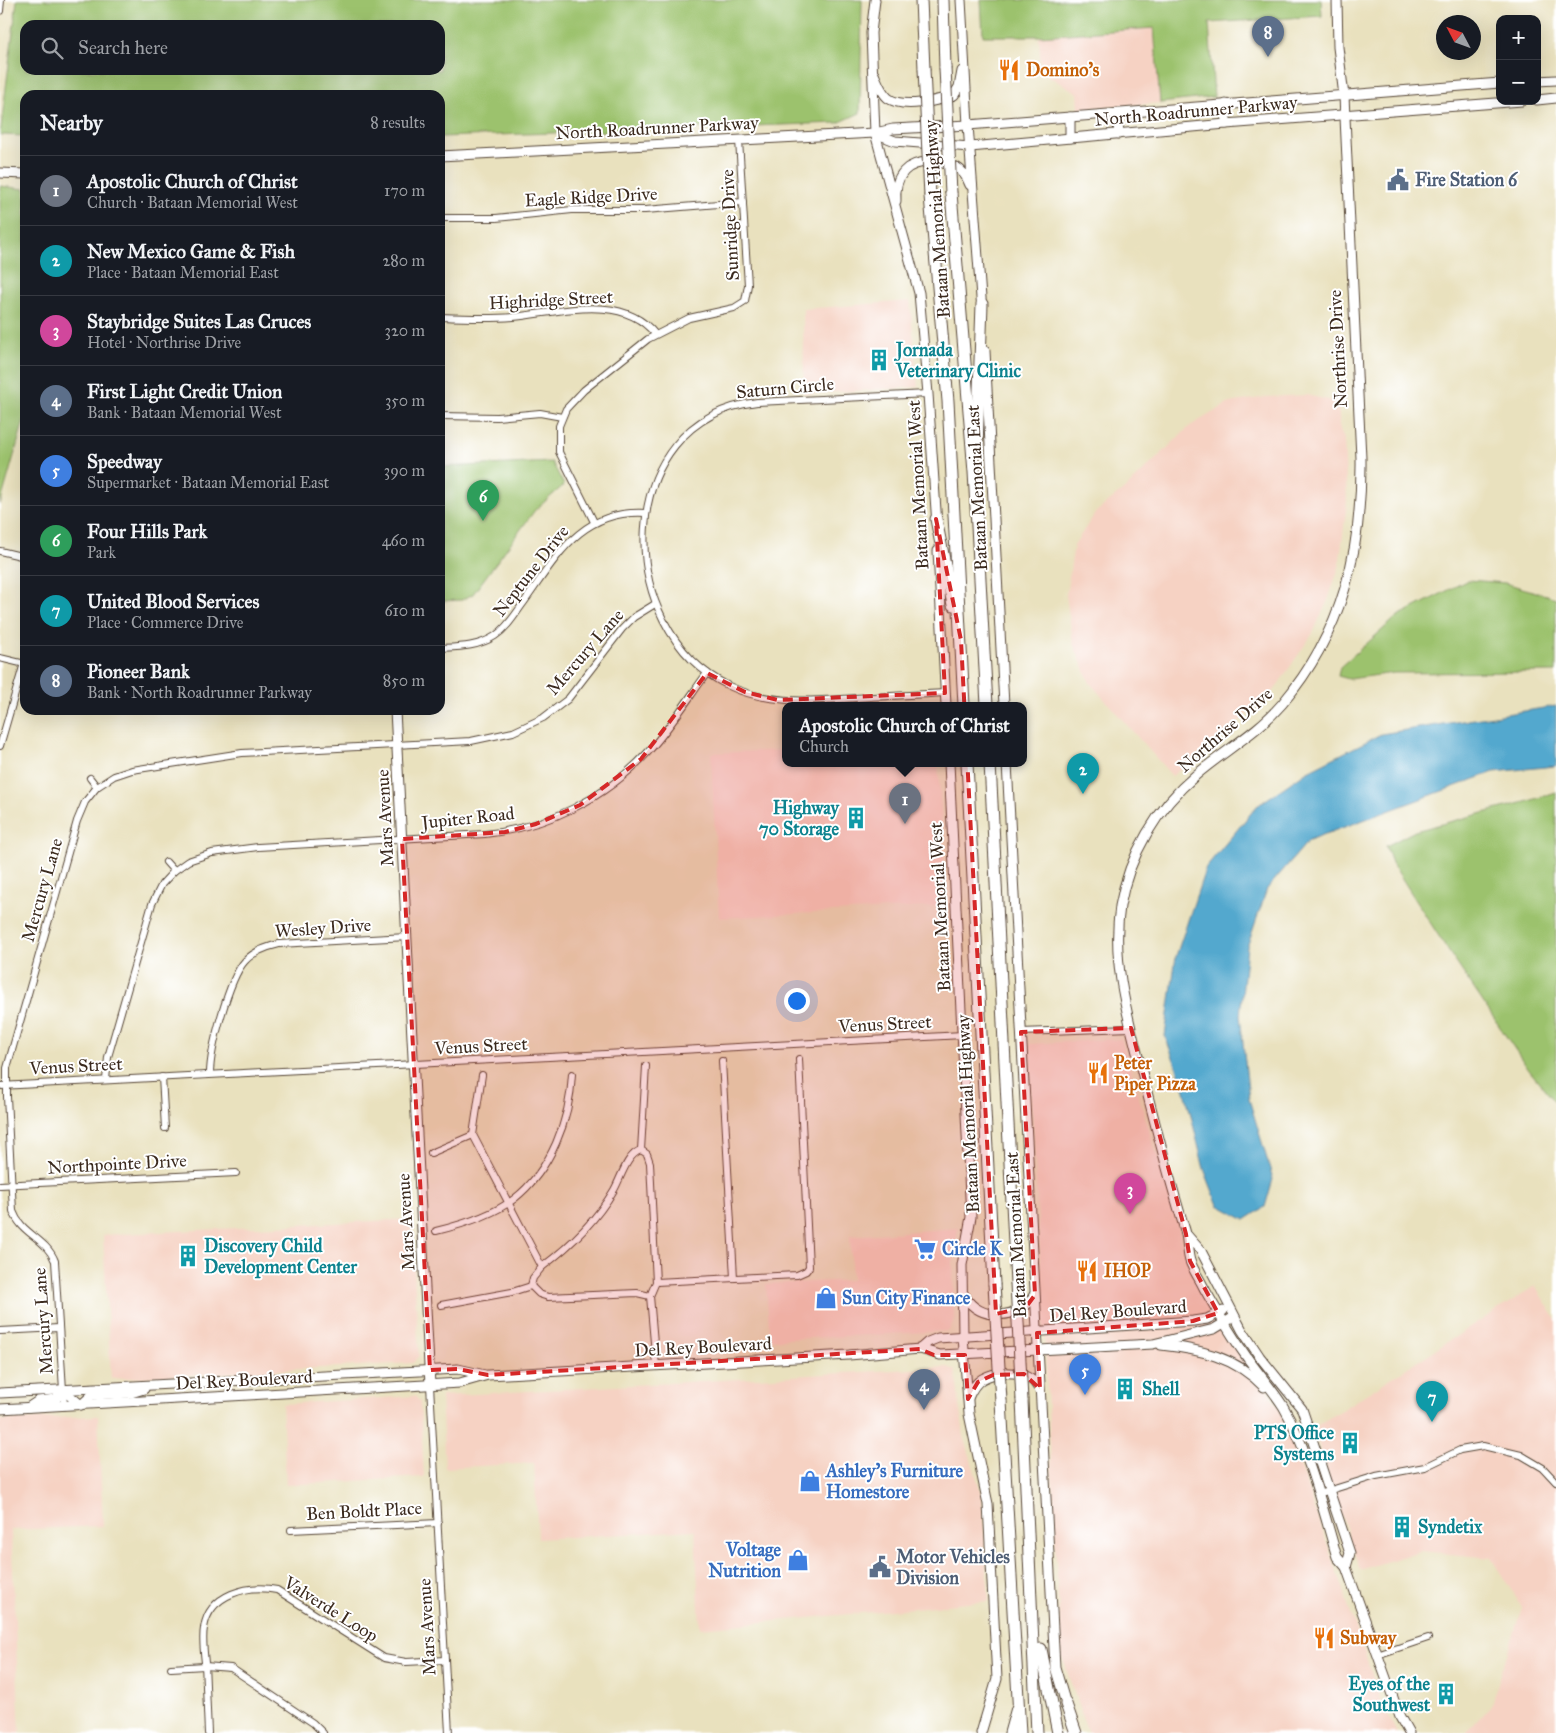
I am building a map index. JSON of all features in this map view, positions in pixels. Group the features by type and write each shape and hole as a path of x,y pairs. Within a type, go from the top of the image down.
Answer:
{"highway":[{"name":"Bataan Memorial Highway","path":"922,0 930,196 948,401 964,702"},
{"name":"Bataan Memorial Highway","path":"943,0 951,192 974,472 987,702"},
{"path":"974,472 979,430 982,304"},
{"path":"936,519 961,640"},
{"name":"Bataan Memorial Highway","path":"967,767 1020,1733"},
{"path":"990,767 1032,1589 1037,1733"},
{"path":"1032,1589 1037,1600 1042,1658 1058,1733"},
{"path":"1010,1733 1019,1701"},
{"path":"1066,1704 1075,1733"}],"main road":[{"name":"Bataan Memorial West","path":"876,0 871,33 875,133 919,293 928,394 946,702"},
{"name":"Bataan Memorial East","path":"962,0 968,125 982,304 1004,702"},
{"name":"Northrise Drive","path":"1284,1408 1224,1323 1190,1261 1186,1234 1174,1198 1131,1028 1118,964 1117,933 1126,882 1140,846 1162,810 1196,775 1240,742 1281,705 1322,645 1339,608 1351,571 1358,537 1361,480 1345,114 1338,47 1337,0"},
{"path":"872,69 880,89 889,99 900,103 938,101 954,95 959,87 964,57"},
{"path":"1541,81 1556,80"},
{"name":"North Roadrunner Parkway","path":"445,156 875,133 893,128 968,125 1496,83"},
{"path":"1541,100 1556,98"},
{"name":"North Roadrunner Parkway","path":"875,133 895,142 970,147 1345,114 1496,103"},
{"path":"1226,104 1226,124"},
{"path":"1117,113 1119,134"},
{"path":"1070,117 1070,138"},
{"path":"897,215 896,182 906,168 916,163 943,162 958,167 968,180 974,197"},
{"path":"0,173 20,174"},
{"name":"Mars Avenue","path":"396,715 430,1385"},
{"name":"Bataan Memorial West","path":"949,767 971,1217 962,1265 964,1294 963,1337 971,1429 988,1504 997,1678 981,1733"},
{"name":"Bataan Memorial East","path":"1007,767 1055,1667 1066,1704"},
{"name":"Northrise Drive","path":"1186,1234 1201,1250 1229,1308 1260,1357 1302,1409 1350,1553 1346,1567"},
{"path":"964,1294 975,1310 989,1315 1014,1312 1026,1307 1034,1295"},
{"name":"Del Rey Boulevard","path":"920,1349 933,1340 1137,1327 1193,1321 1229,1308"},
{"name":"Del Rey Boulevard","path":"0,1409 430,1385 460,1383 488,1375 920,1349 934,1355 1153,1344 1190,1336 1224,1323 1234,1316"},
{"path":"1136,1344 1137,1327"},
{"path":"1153,1344 1196,1349 1220,1357 1240,1367 1259,1382 1284,1408 1303,1452 1338,1557 1346,1567 1400,1717 1409,1733"},
{"name":"Del Rey Boulevard","path":"0,1394 430,1370 458,1369 488,1375"},
{"path":"968,1399 978,1382 993,1375 1024,1374 1033,1379 1040,1389"},
{"path":"213,1382 215,1398"},
{"path":"189,1384 190,1399"},
{"path":"28,1408 38,1401 56,1399 63,1390 82,1405 92,1395 134,1393 148,1386"}],"street":[{"path":"0,11 1,0"},
{"name":"Sunridge Drive","path":"594,522 559,452 558,435 562,417 578,395 632,350 655,334 689,318 734,308 745,301 748,289 740,140"},
{"name":"Eagle Ridge Drive","path":"445,218 496,218 572,210 645,210 743,202"},
{"name":"Highridge Street","path":"445,317 490,318 575,310 611,310 622,311 638,318 655,334"},
{"name":"Saturn Circle","path":"928,394 757,402 723,410 692,428 669,452 654,481 646,513 647,567 655,604 676,642 707,673 745,692 786,701 945,693"},
{"path":"445,416 497,417 540,413 562,417"},
{"name":"Neptune Drive","path":"445,647 476,644 502,631 565,547 575,536 594,522 623,513 646,513"},
{"path":"0,551 20,556"},
{"name":"Mercury Lane","path":"64,1406 55,1261 46,1245 22,1227 15,1217 3,1085 77,821 85,802 97,787 114,776 132,770 227,755 492,738 534,723 568,699 622,629 634,618 655,604"},
{"path":"0,658 20,663"},
{"name":"Jupiter Road","path":"106,1080 108,1057 152,904 162,884 174,871 196,858 229,850 505,832 536,824 580,805 613,784 645,755 707,673"},
{"path":"0,746 20,678"},
{"path":"90,778 97,787"},
{"path":"166,862 174,871"},
{"name":"Wesley Drive","path":"210,1074 211,1056 232,982 239,969 250,956 264,948 279,944 407,937"},
{"path":"1021,1032 1131,1028"},
{"name":"Venus Street","path":"3,1085 963,1035"},
{"path":"656,1282 797,1275 806,1271 809,1267 799,1058"},
{"path":"722,1062 734,1278"},
{"path":"641,1150 646,1066"},
{"path":"436,1231 468,1221 508,1203 527,1187 550,1155 567,1116 572,1074"},
{"path":"482,1075 473,1135 542,1266"},
{"path":"162,1077 165,1128"},
{"path":"432,1153 473,1135"},
{"path":"531,1286 533,1278 542,1266 591,1222 611,1194 632,1155 641,1150"},
{"path":"641,1150 647,1154 650,1163 656,1282 650,1296 656,1366"},
{"name":"Northpointe Drive","path":"0,1186 236,1173"},
{"path":"531,1286 538,1294 548,1297 637,1293 650,1296"},
{"path":"441,1305 512,1292 531,1286"},
{"path":"0,1331 59,1328"},
{"name":"Mars Avenue","path":"430,1385 449,1733"},
{"path":"1318,1494 1376,1476 1425,1466 1460,1450 1483,1446 1521,1455 1543,1468 1556,1482"},
{"name":"Ben Boldt Place","path":"291,1530 438,1523"},
{"name":"Valverde Loop","path":"208,1733 204,1628 213,1608 228,1594 258,1588 282,1592 384,1658 406,1662 445,1660"},
{"path":"1377,1655 1428,1638"},
{"path":"171,1668 222,1666 235,1670 313,1722 323,1733"}],"highlighted area":[{"path":"936,519 961,640 996,1314 1026,1307 1035,1295 1021,1032 1131,1028 1186,1234 1190,1261 1218,1313 1193,1321 1037,1333 1040,1389 1024,1374 993,1375 978,1382 968,1399 965,1355 934,1355 920,1349 488,1375 458,1369 430,1370 402,839 505,832 536,824 580,805 641,759 707,673 745,692 778,700 945,693"}],"shaded area":[{"path":"1154,28 1160,103 1079,109 1078,93 1041,72 1039,36"},
{"path":"910,301 918,387 804,394 803,309"},
{"path":"1306,395 1338,402 1340,430 1344,439 1347,502 1339,567 1328,600 1313,633 1271,695 1172,776 1090,683 1073,643 1066,595 1074,545 1096,512 1128,486 1190,426 1229,403 1266,397"},
{"path":"782,750 782,767 938,767 947,906 719,918 711,753"},
{"path":"1121,1039 1197,1287 1281,1411 1383,1706 1397,1733 1088,1733 1061,1654 1029,1044"},
{"path":"411,1219 419,1356 413,1363 111,1379 103,1235"},
{"path":"958,1228 953,1263 954,1320 949,1331 770,1340 766,1284 852,1280 850,1236"},
{"path":"1535,1286 1556,1319 1556,1733 1466,1733 1491,1705 1522,1607 1491,1558 1420,1551 1360,1570 1313,1428"},
{"path":"948,1367 955,1370 964,1436 982,1496 989,1601 700,1628 695,1530 538,1539 534,1463 445,1468 441,1396"},
{"path":"415,1396 420,1402 424,1477 286,1485 282,1404"},
{"path":"98,1416 103,1526 11,1530 20,1733 0,1733 0,1420"}],"green space":[{"path":"17,0 862,0 860,113 838,123 445,137 445,90 20,90 20,136 0,135"},
{"path":"981,0 1321,0 1322,16 1209,23 1214,97 1160,103 1154,28 1039,36 983,36"},
{"path":"0,186 20,188 20,435 0,505"},
{"path":"552,462 564,485 535,510 473,594 462,600 445,601 445,467"},
{"path":"1468,580 1505,583 1556,598 1556,672 1394,673 1349,679 1338,676 1340,667 1398,616"},
{"path":"1556,792 1556,1103 1529,1070 1451,955 1392,863 1386,846 1415,831"}],"water":[{"path":"1556,706 1556,766 1494,772 1309,840 1267,889 1247,947 1240,1015 1249,1099 1273,1179 1265,1207 1245,1220 1218,1205 1204,1169 1184,1087 1165,1036 1176,956 1206,867 1257,806 1306,772 1381,734"}],"place":[{"name":"Pioneer Bank","path":"1268,57"},
{"name":"Domino's","path":"1009,70"},
{"name":"Fire Station 6","path":"1398,180"},
{"name":"Jornada Veterinary Clinic","path":"879,360"},
{"name":"Four Hills Park","path":"483,521"},
{"name":"New Mexico Game & Fish","path":"1083,794"},
{"name":"Highway 70 Storage","path":"856,818"},
{"name":"Apostolic Church of Christ","path":"905,824"},
{"name":"Peter Piper Pizza","path":"1098,1073"},
{"name":"Staybridge Suites Las Cruces","path":"1130,1214"},
{"name":"Circle K","path":"925,1249"},
{"name":"Discovery Child Development Center","path":"188,1256"},
{"name":"IHOP","path":"1087,1271"},
{"name":"Sun City Finance","path":"826,1298"},
{"name":"Shell","path":"1125,1389"},
{"name":"Speedway","path":"1085,1395"},
{"name":"First Light Credit Union","path":"924,1410"},
{"name":"United Blood Services","path":"1432,1422"},
{"name":"PTS Office Systems","path":"1350,1443"},
{"name":"Ashley's Furniture Homestore","path":"810,1481"},
{"name":"Syndetix","path":"1402,1527"},
{"name":"Voltage Nutrition","path":"798,1560"},
{"name":"Motor Vehicles Division","path":"880,1567"},
{"name":"Subway","path":"1324,1638"},
{"name":"Eyes of the Southwest","path":"1446,1694"}]}
